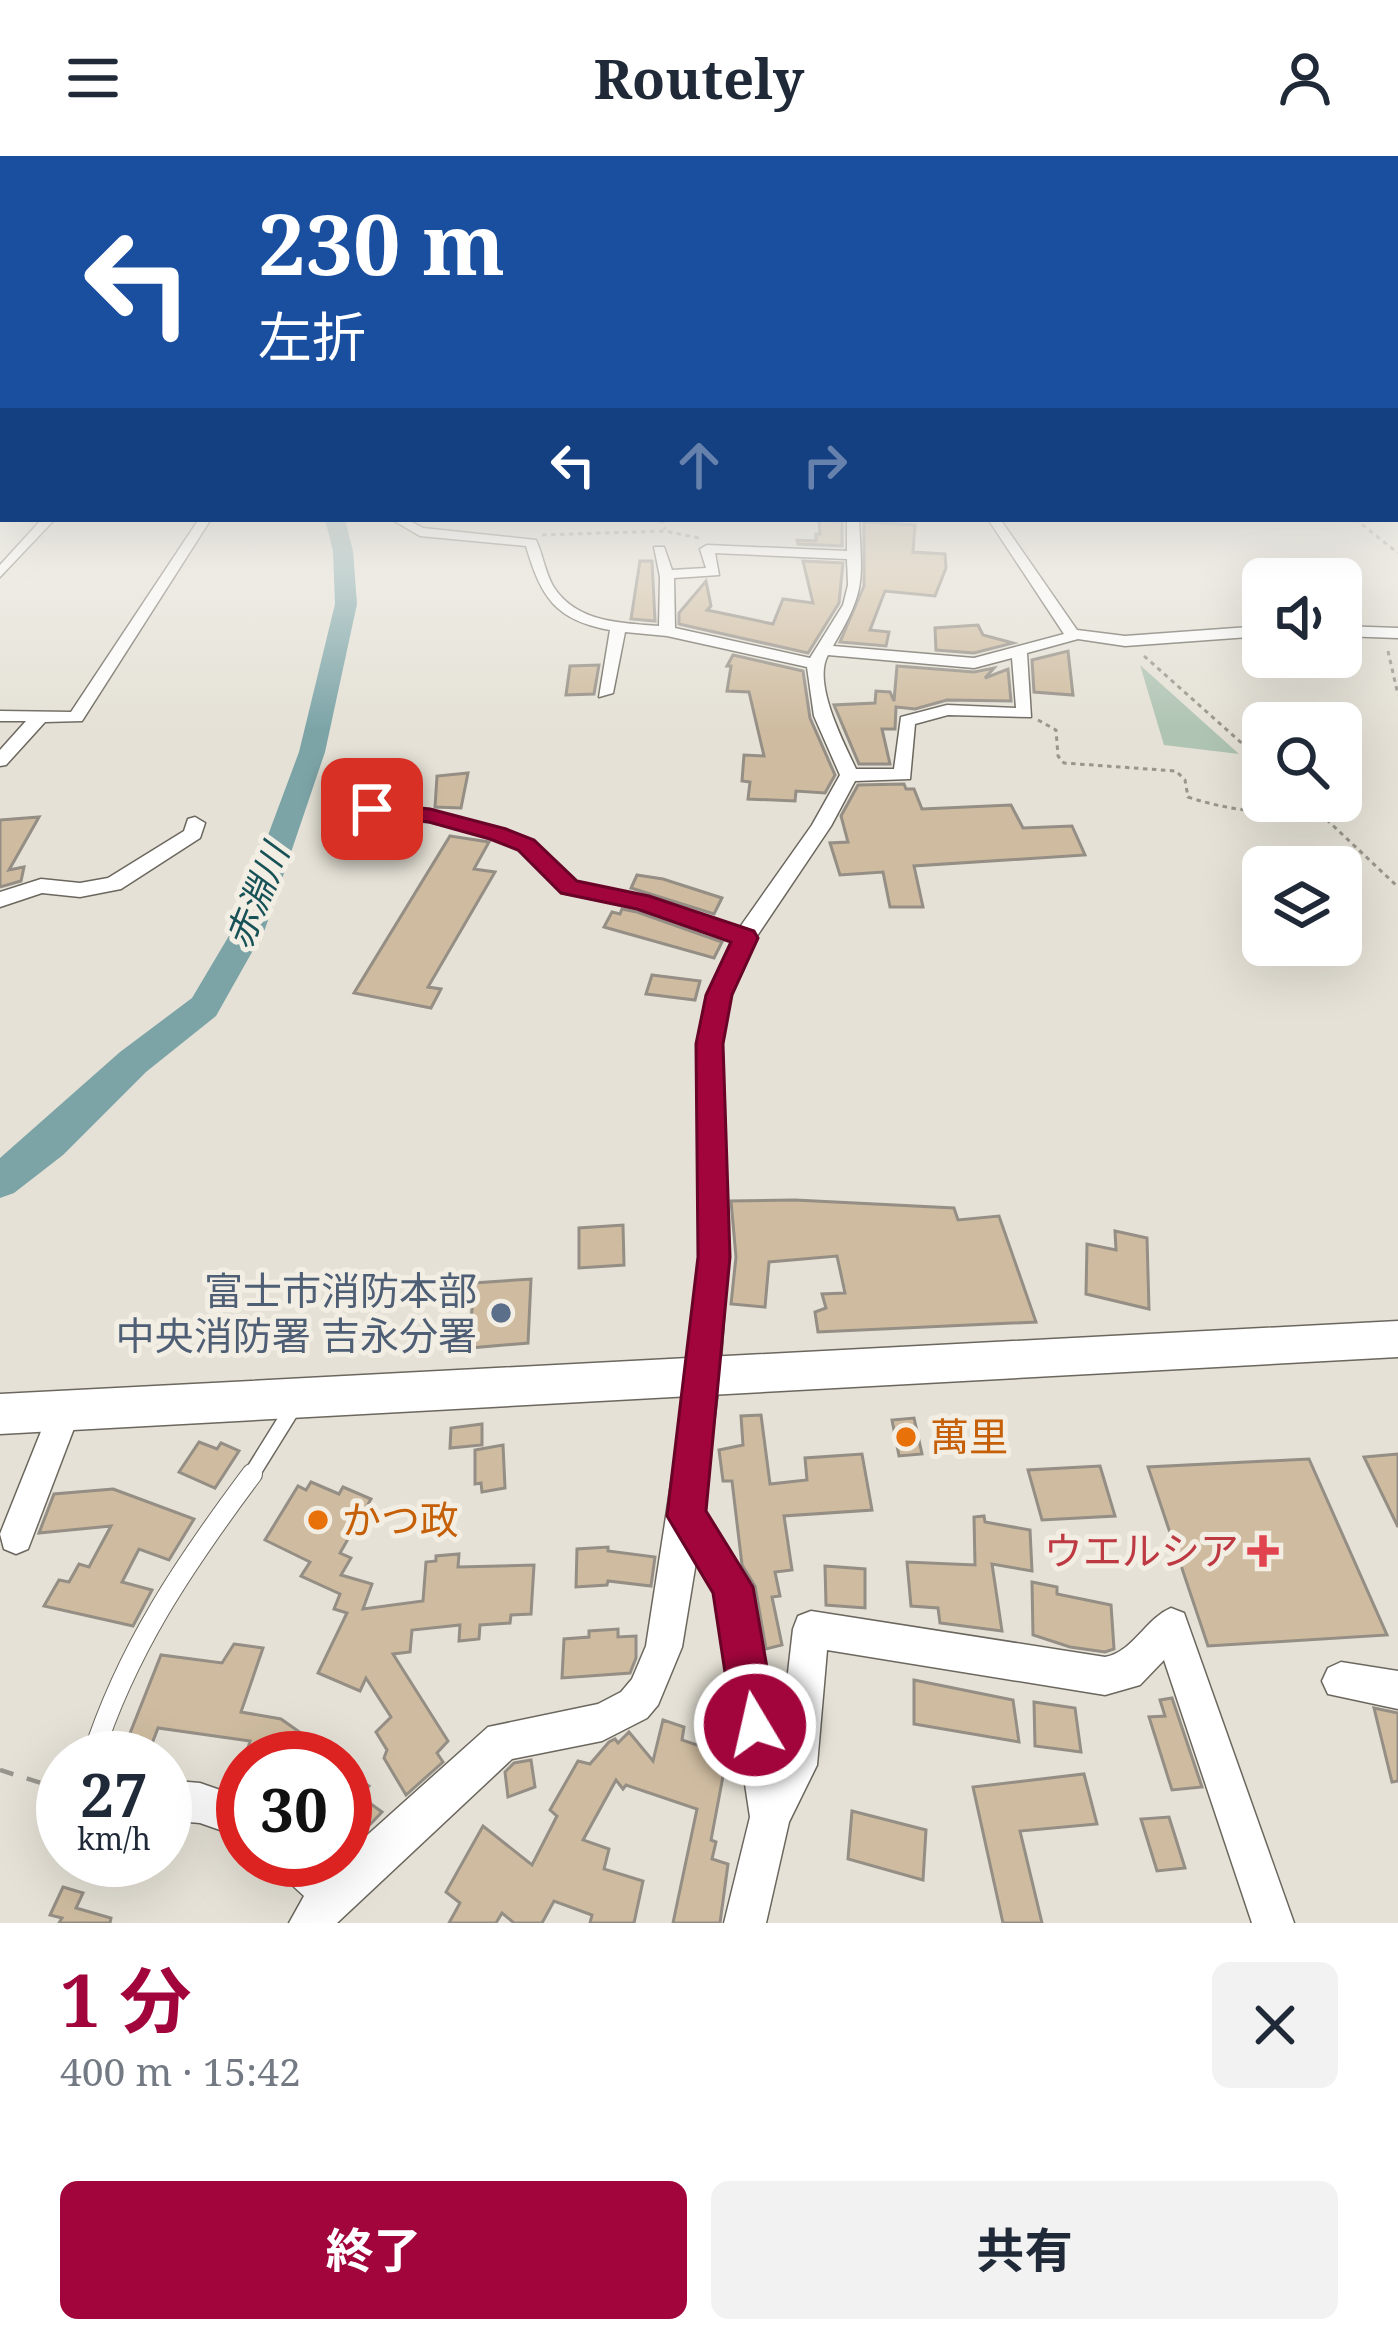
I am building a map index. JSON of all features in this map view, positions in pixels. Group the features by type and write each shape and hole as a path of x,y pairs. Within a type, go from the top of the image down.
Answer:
{"street":[{"path":"0,716 76,717 175,565"},
{"path":"538,565 545,586 577,617 818,657 974,663 1077,635 1127,640 1242,632"},
{"path":"664,565 668,631"},
{"path":"666,574 714,572 712,565"},
{"path":"849,775 823,716 818,657 850,605 855,585 852,565"},
{"path":"1027,565 1077,635"},
{"path":"605,693 618,627"},
{"path":"1362,632 1393,633"},
{"path":"849,775 903,775 903,732 908,721 925,712 1025,712 1019,653"},
{"path":"0,761 40,718"},
{"path":"322,1908 502,1741 602,1722 634,1706 664,1647 686,1516 714,1257 710,1044 719,995 745,938 821,826 849,775"},
{"path":"342,812 430,816 498,834 526,845 569,888 641,902 745,938"},
{"path":"0,900 40,886 80,890 114,884 193,834 195,823"},
{"path":"0,1414 1398,1339"},
{"path":"16,1537 65,1410"},
{"path":"686,1516 733,1587 770,1817"},
{"path":"746,1923 770,1817 797,1765 811,1628 1105,1676 1126,1672 1171,1626 1273,1923"},
{"path":"1341,1681 1398,1690"}],"lane":[{"path":"100,1731 137,1636 189,1556 284,1430 299,1396"}],"path":[{"path":"1393,633 1389,670 1398,695"},
{"path":"1127,640 1242,743"},
{"path":"1025,712 1057,730 1058,756 1064,763 1176,772 1185,780 1188,797 1220,808 1242,809"},
{"path":"1330,822 1398,887"},
{"path":"0,1771 36,1782"}],"green space":[{"path":"1140,665 1239,754 1164,745"}],"building":[{"path":"639,565 652,565 655,621 631,619"},
{"path":"804,565 843,565 839,603 808,653 679,624 679,613 706,581 711,606 707,610 773,624 783,599 813,603"},
{"path":"864,565 946,565 935,596 885,591 870,630 889,632 886,646 840,642 864,586"},
{"path":"978,625 983,635 1013,643 974,653 936,650 935,628"},
{"path":"1068,651 1073,695 1034,692 1032,660"},
{"path":"733,655 803,671 810,718 835,775 825,793 796,791 795,801 748,799 750,782 742,781 744,755 764,756 749,692 727,691 731,666 727,666"},
{"path":"599,665 594,694 566,695 570,666"},
{"path":"897,666 974,672 994,668 985,678 1008,669 1011,701 947,700 915,709 896,707 895,729 882,729 890,764 859,764 834,705 875,703 876,691 890,692 894,701"},
{"path":"468,773 461,808 435,807 437,776"},
{"path":"904,784 914,789 922,809 1011,805 1023,828 1072,826 1085,855 914,866 923,907 890,907 883,872 840,875 830,843 848,842 841,816 858,785"},
{"path":"39,817 9,870 24,867 21,881 0,887 0,820"},
{"path":"450,836 489,842 474,869 495,872 428,987 441,989 431,1008 354,993"},
{"path":"637,875 722,898 714,914 631,888"},
{"path":"622,909 722,942 714,958 604,927 612,912 620,914"},
{"path":"652,975 700,981 695,1000 646,994"},
{"path":"731,1201 954,1208 958,1220 999,1216 1036,1322 818,1332 815,1312 826,1308 822,1294 845,1293 837,1256 769,1262 765,1307 731,1304 736,1257"},
{"path":"623,1225 624,1265 579,1268 579,1228"},
{"path":"1115,1231 1147,1238 1149,1309 1086,1294 1087,1244 1116,1250"},
{"name":"富士市消防本部 中央消防署 吉永分署","path":"531,1279 528,1343 469,1348 474,1283"},
{"path":"761,1415 770,1484 807,1480 805,1458 862,1454 872,1510 784,1516 792,1570 775,1572 780,1596 772,1597 782,1645 766,1649 755,1586 742,1565 732,1481 723,1481 719,1450 743,1445 741,1416"},
{"name":"萬里","path":"914,1418 922,1454 899,1456 892,1420"},
{"path":"482,1424 482,1445 450,1448 451,1428"},
{"path":"199,1442 217,1449 221,1443 239,1451 215,1488 179,1472"},
{"path":"503,1445 505,1488 482,1492 481,1483 475,1484 475,1450"},
{"path":"1398,1454 1398,1527 1364,1457"},
{"name":"ウエルシア","path":"1309,1459 1387,1635 1208,1646 1148,1467"},
{"path":"1100,1466 1115,1516 1042,1520 1028,1470"},
{"path":"311,1482 339,1494 343,1487 371,1499 340,1553 351,1558 341,1575 372,1584 363,1609 423,1601 426,1562 436,1561 436,1556 459,1554 458,1567 534,1565 531,1614 511,1615 510,1623 480,1625 479,1639 459,1641 460,1625 412,1630 410,1652 393,1654 448,1741 437,1753 443,1762 406,1795 384,1758 387,1750 376,1732 391,1717 366,1678 360,1691 318,1673 347,1613 334,1609 340,1594 301,1576 310,1562 265,1540 298,1486 306,1490"},
{"path":"113,1489 194,1519 169,1560 139,1549 122,1582 152,1590 133,1626 44,1606 59,1580 69,1582 79,1564 89,1567 111,1526 39,1533 54,1494"},
{"path":"984,1516 985,1522 1030,1530 1032,1571 992,1564 1002,1631 940,1623 938,1608 911,1606 907,1562 975,1565 974,1517"},
{"path":"608,1547 608,1551 655,1557 651,1586 608,1581 607,1585 576,1587 577,1549"},
{"path":"825,1566 865,1569 865,1608 826,1605"},
{"path":"1032,1582 1057,1587 1057,1594 1111,1605 1114,1649 1070,1647 1033,1635"},
{"path":"618,1629 618,1637 636,1636 630,1673 562,1678 564,1639"},
{"path":"234,1644 263,1648 241,1712 281,1719 298,1731 216,1731 216,1736 158,1728 131,1731 161,1655 222,1663"},
{"path":"914,1680 1013,1700 1019,1742 914,1724"},
{"path":"1172,1698 1202,1787 1172,1790 1149,1717 1165,1716 1160,1700"},
{"path":"1034,1702 1075,1708 1081,1752 1035,1746"},
{"path":"1374,1708 1398,1713 1398,1781 1392,1782"},
{"path":"663,1720 684,1727 682,1740 727,1755 711,1840 716,1842 712,1859 728,1864 720,1923 673,1923 697,1809 626,1785 623,1789 616,1780 583,1840 609,1849 604,1869 643,1881 634,1923 590,1923 592,1915 554,1901 542,1923 514,1923 502,1913 496,1923 449,1923 460,1903 446,1892 483,1826 532,1865 557,1816 550,1810 578,1761 590,1764 609,1742 615,1739 618,1743 629,1732 653,1761"},
{"path":"531,1760 535,1787 508,1797 505,1772 514,1763"},
{"path":"1084,1774 1097,1824 1020,1831 1042,1923 1003,1923 973,1787"},
{"path":"852,1811 926,1830 923,1880 848,1859"},
{"path":"1169,1817 1185,1868 1157,1871 1141,1819"},
{"path":"63,1887 83,1893 76,1908 111,1918 110,1923 59,1923 62,1918 50,1915"}],"waterway":[{"name":"赤淵川","path":"0,1181 49,1143 133,1062 204,1007 249,929 312,752 346,604 344,565"}],"place":[{"name":"富士市消防本部 中央消防署 吉永分署","path":"501,1313"},
{"name":"萬里","path":"906,1437"},
{"name":"かつ政","path":"318,1520"},
{"name":"ウエルシア","path":"1263,1551"}],"route":[{"path":"372,809 430,816 498,834 526,845 569,888 641,902 745,938 719,995 710,1044 714,1257 686,1516 733,1587 755,1725"}]}
